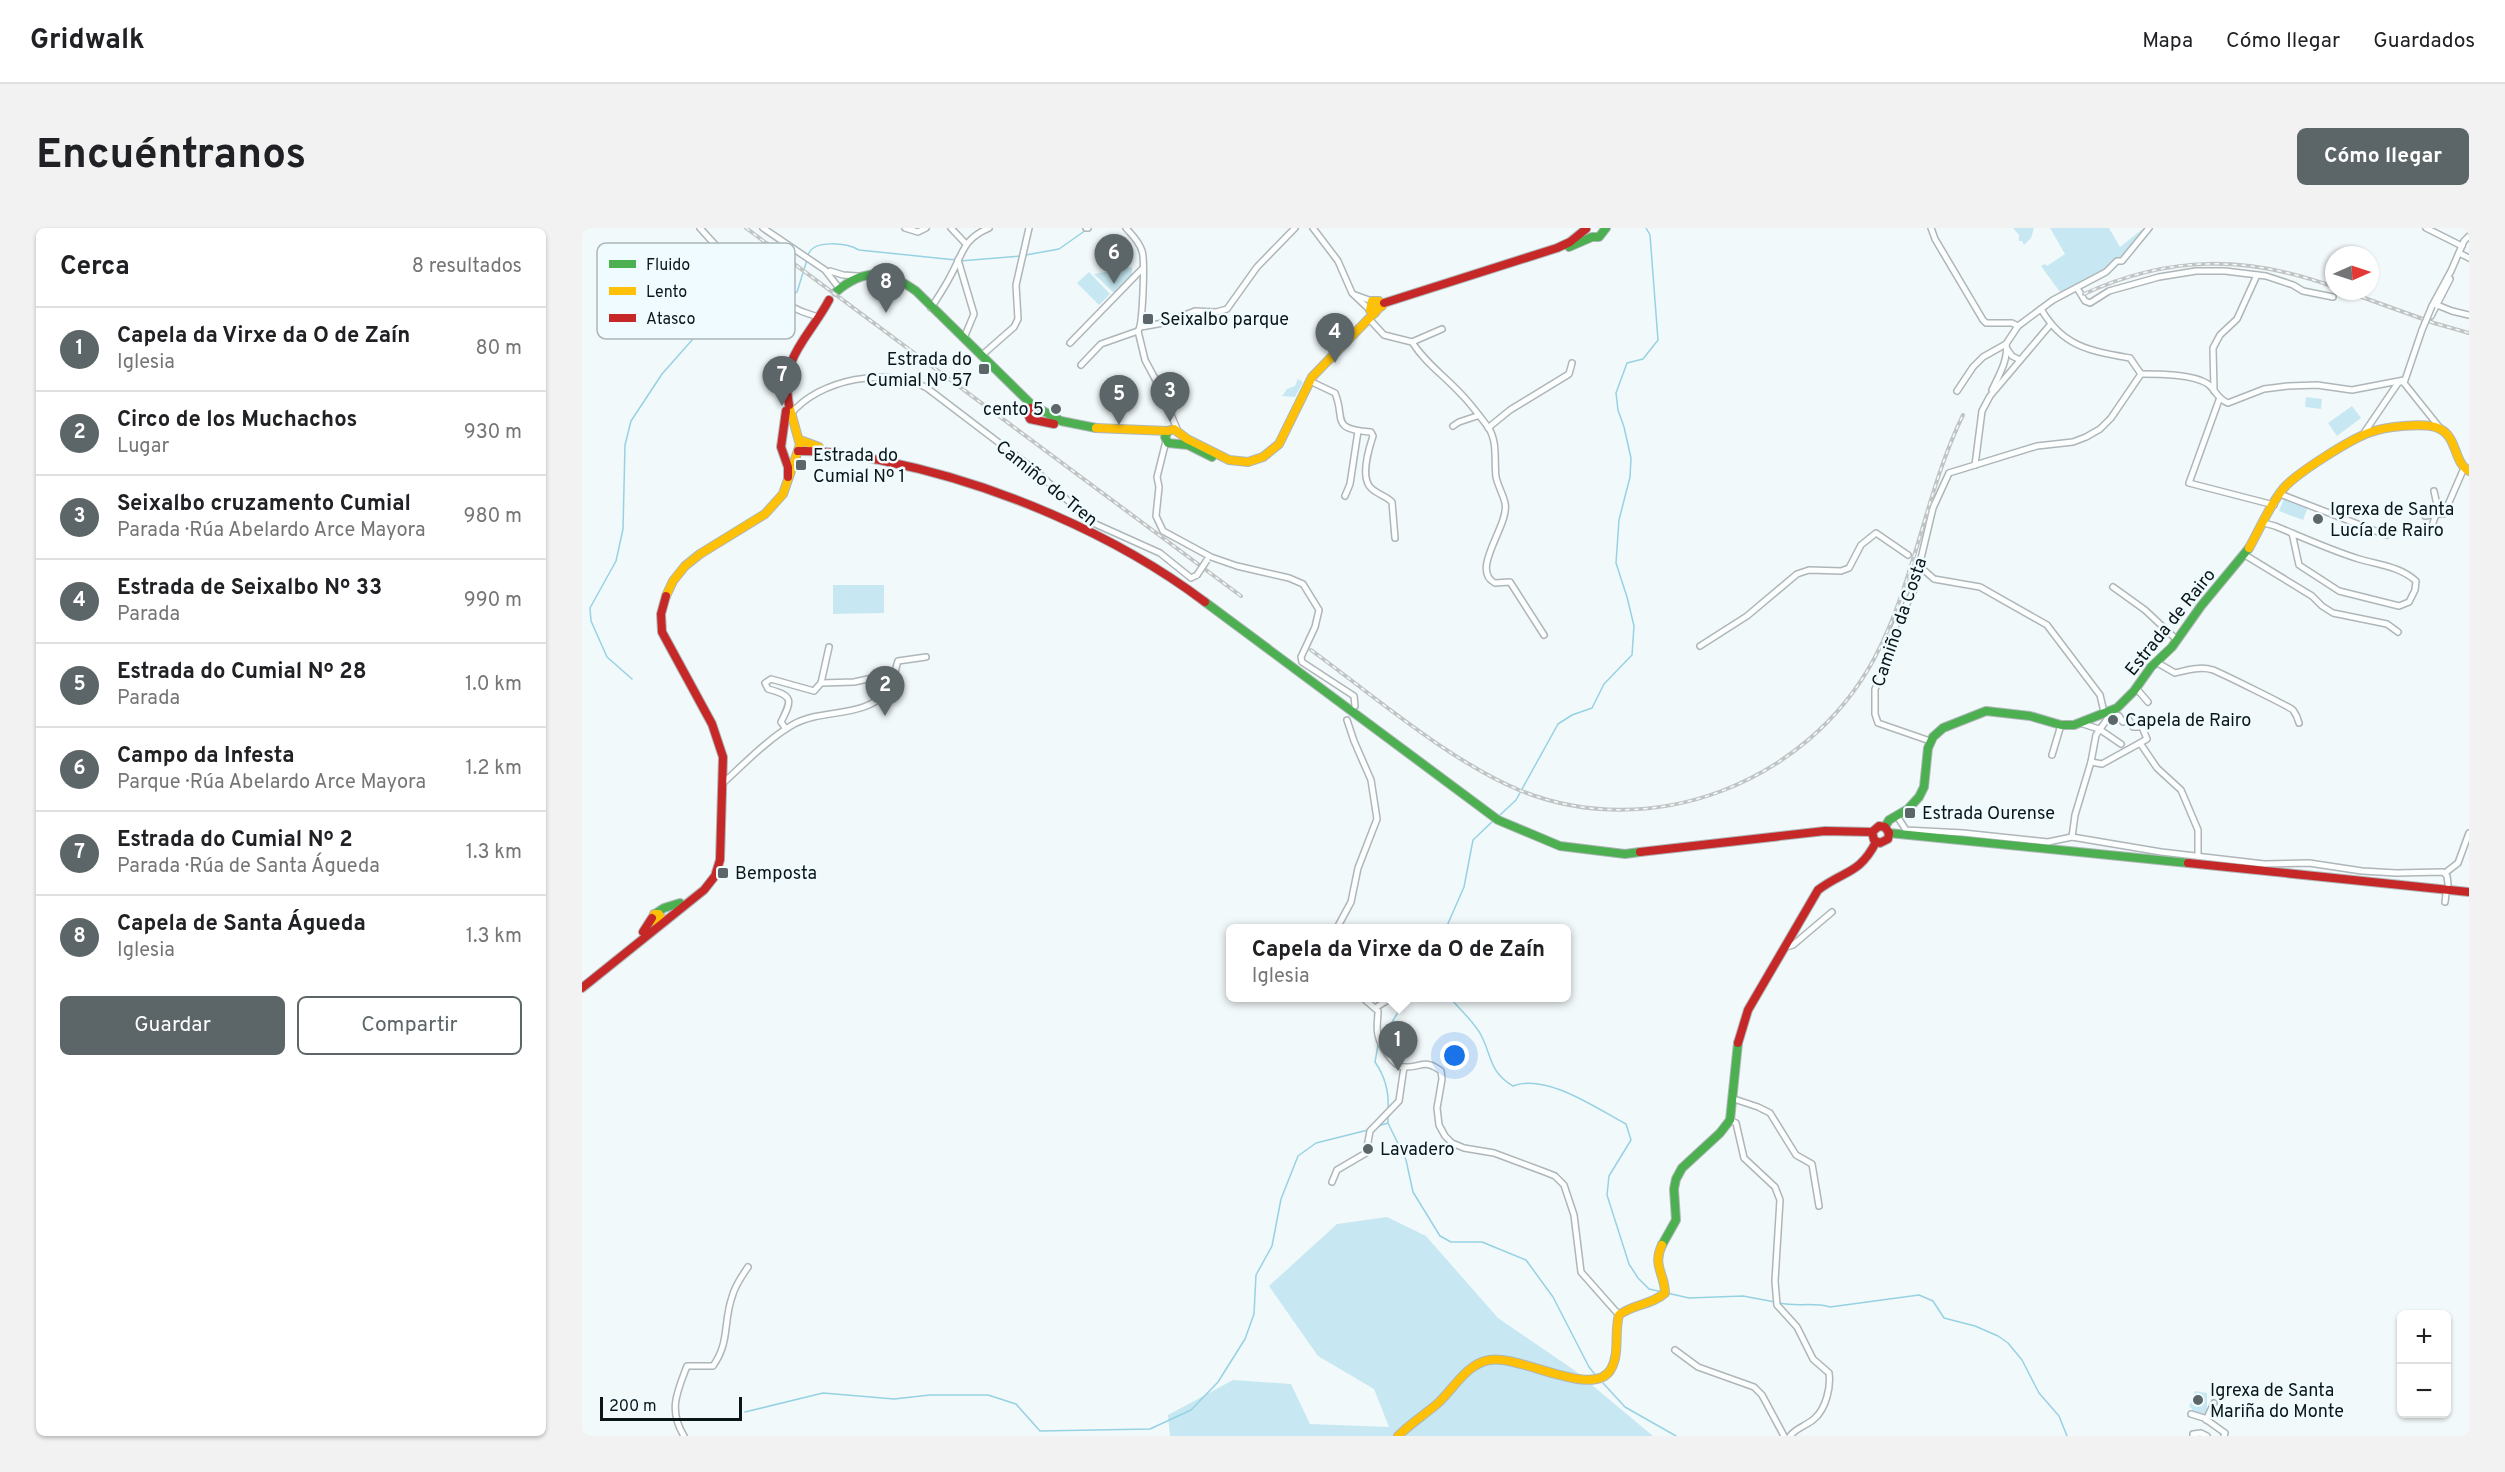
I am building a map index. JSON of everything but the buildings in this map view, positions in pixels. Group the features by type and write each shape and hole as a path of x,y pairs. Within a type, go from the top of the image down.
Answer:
{"street":[{"path":"700,228 714,243"},
{"path":"763,228 785,243"},
{"path":"905,228 918,232 926,228"},
{"path":"951,228 966,244"},
{"path":"932,308 966,244 974,236 989,228"},
{"path":"981,356 1014,327 1018,319 1016,285 1029,228"},
{"path":"1081,365 1101,344 1139,329 1195,311 1216,312 1227,309 1257,267 1295,228"},
{"path":"1313,228 1338,261 1353,294 1377,309 1384,335 1412,342 1442,329"},
{"path":"1037,416 1074,425 1172,436 1228,460 1248,462 1263,457 1279,444 1308,384 1329,358 1377,309 1400,295 1557,248 1570,242 1586,228 1593,237"},
{"path":"1315,382 1377,309 1561,250 1593,237 1599,237 1606,228"},
{"path":"1931,228 1935,239 1983,320 1986,323 2012,323 2018,326"},
{"path":"2141,374 2111,418 2100,429 2086,437 2073,442 2037,446 1975,465 1982,411 1990,396 2007,347 2018,326 2053,300 2106,272 2117,261 2122,261 2149,228"},
{"path":"2426,228 2462,246"},
{"path":"1130,229 1143,253 1139,329 1145,360 1160,388 1172,436 1158,470 1156,516 1163,531 1209,559 1289,578 1303,584 1319,610 1315,627 1301,657 1302,662 1354,696 1355,706"},
{"path":"2425,516 2444,514 2467,470 2452,440 2405,386 2404,380 2422,330 2469,236"},
{"path":"795,250 825,270 854,278 888,279 932,308"},
{"path":"2459,254 2469,258"},
{"path":"958,260 974,314 960,337"},
{"path":"1070,343 1142,269"},
{"path":"825,270 834,294"},
{"path":"2077,288 2085,301 2090,303 2109,291 2159,277 2196,271 2225,271 2266,276 2293,285 2303,291 2325,295"},
{"path":"785,436 787,422 783,387 785,369 793,349 815,316 834,294 854,278 873,274 892,277 909,286 1037,416 1054,424 1083,431 1172,436 1230,464 1251,465 1274,456 1282,446 1319,373 1329,362 1329,358"},
{"path":"2214,391 2213,348 2220,335 2237,319 2257,275"},
{"path":"717,830 720,826 723,783 720,744 662,631 660,616 666,594 677,575 692,559 765,514 784,493 791,480 798,438 787,387 790,365 798,347 834,294"},
{"path":"1353,294 1377,309"},
{"path":"913,295 1038,410 1074,425"},
{"path":"2435,306 2469,315"},
{"path":"2432,316 2435,306"},
{"path":"795,308 815,316"},
{"path":"2041,309 2050,325 2076,346 2130,358 2141,374"},
{"path":"1990,396 2050,325"},
{"path":"1412,342 1422,358 1463,395 1488,428 1494,444 1496,477 1506,514 1485,566 1487,575 1495,583 1510,582 1544,635"},
{"path":"2007,347 2012,356 2020,360"},
{"path":"1958,391 1983,357 2007,347"},
{"path":"1488,428 1510,410 1569,374 1572,363"},
{"path":"2141,374 2166,374 2202,381 2214,391 2219,400 2228,403 2264,389 2317,385 2352,390 2404,380"},
{"name":"Camiño do Tren","path":"791,414 807,399 853,382 889,378 915,381 1036,471 1091,522 1160,553 1191,578 1197,575 1209,559"},
{"path":"2360,437 2368,429 2398,383 2404,380"},
{"path":"1315,382 1335,393 1341,422 1347,428 1371,432 1373,436 1368,452 1367,480 1369,487 1392,502 1395,538"},
{"path":"1017,391 1030,408"},
{"path":"2219,400 2189,483 2274,505"},
{"path":"784,493 789,469 781,446 791,414"},
{"path":"1453,426 1477,416"},
{"name":"Estrada de Rairo","path":"1930,741 1942,728 1986,711 2030,716 2061,725 2078,723 2109,712 2136,688 2177,640 2200,606 2245,555 2280,494 2297,474 2360,437 2383,428 2431,426 2441,429"},
{"path":"1345,496 1350,484 1358,431"},
{"path":"785,436 798,438 826,450 897,464 967,483 1037,509 1108,542 1200,598 1498,820 1560,846 1625,854 1825,831 1872,832 1879,826 1887,830 2469,892"},
{"path":"784,452 791,454 826,450"},
{"name":"Camiño da Costa","path":"1930,741 1878,723 1875,714 1875,689 1884,671 1895,627 1907,607 1933,508 1942,487 1949,474 1975,465"},
{"path":"2432,526 2437,514 2434,491"},
{"path":"2280,494 2386,535"},
{"path":"2264,523 2292,533 2360,559 2389,566 2409,575 2416,581 2415,590 2409,602 2400,606 2339,591 2299,565 2292,533"},
{"path":"1700,646 1747,616 1797,574 1809,570 1841,572 1849,568 1861,545 1876,533 1908,555"},
{"path":"2245,555 2312,596 2334,613 2387,624 2398,632"},
{"path":"1918,565 1934,579 1980,587 2047,625 2100,694 2109,712 2119,716 2123,722 2129,720 2133,727 2142,727 2147,739 2102,764 2091,762"},
{"path":"2113,587 2145,610 2177,640"},
{"path":"786,729 781,722 788,710 789,699 784,693 768,689 765,682 771,679 814,691 821,683 829,647"},
{"path":"723,783 786,729 807,719 849,713 872,703 889,690 898,661 926,657"},
{"path":"2156,662 2175,673 2191,669 2212,670 2242,682 2260,694 2292,708 2299,723"},
{"path":"821,683 854,682 882,676 892,679"},
{"path":"2136,688 2148,702"},
{"path":"701,706 714,742 723,783"},
{"path":"2072,837 2075,815 2098,729 2109,712"},
{"path":"1339,924 1351,902 1358,868 1377,819 1371,780 1347,720"},
{"path":"2078,723 2098,729 2121,744"},
{"path":"2052,756 2061,725"},
{"path":"1876,842 1886,841 1889,820 1911,807 1921,794 1930,741"},
{"path":"2140,743 2157,768 2181,790 2198,830 2198,856"},
{"path":"691,895 715,876 718,858 718,761"},
{"path":"582,986 679,906 706,888 715,876 720,860 722,798"},
{"path":"1897,816 1906,830 1963,833 2048,842 2072,837 2264,864 2309,863 2362,872 2445,873 2458,863 2469,833"},
{"path":"1872,832 1876,842"},
{"path":"1398,1436 1440,1401 1466,1372 1486,1361 1500,1358 1512,1359 1581,1381 1597,1381 1606,1377 1613,1368 1615,1359 1614,1338 1619,1315 1632,1306 1658,1299 1665,1293 1665,1285 1657,1264 1660,1249 1676,1220 1674,1189 1676,1179 1682,1168 1720,1133 1730,1120 1740,1029 1753,1000 1818,890 1825,883 1865,864 1876,842"},
{"path":"582,986 614,963 648,931 657,919 673,911 691,895 711,874 717,852"},
{"path":"2445,873 2448,884"},
{"path":"2445,902 2446,894"},
{"path":"1786,947 1793,945 1832,912"},
{"path":"600,970 614,963 622,952"},
{"path":"1368,1002 1378,1011 1377,1032 1380,1044 1396,1064 1404,1067 1424,1063 1434,1065 1441,1071 1442,1079 1437,1108 1439,1125 1452,1143 1464,1148 1507,1156 1555,1176 1564,1185 1574,1215 1581,1272 1619,1315"},
{"path":"1376,1008 1385,1002"},
{"path":"1332,1182 1337,1170 1366,1153 1370,1131 1399,1101 1404,1067"},
{"path":"1734,1099 1770,1113 1796,1155 1812,1164 1819,1206"},
{"path":"1730,1120 1736,1123 1743,1158 1775,1188 1780,1200 1775,1281 1777,1305 1797,1327 1813,1359 1828,1373 1830,1388 1820,1412 1815,1419 1790,1436"},
{"path":"684,1436 674,1415 687,1366 713,1366 720,1356 727,1338 731,1299 736,1284 748,1267"},
{"path":"1676,1350 1698,1367 1754,1387 1762,1395 1784,1436"},
{"path":"2206,1420 2214,1403"},
{"path":"2191,1414 2206,1420 2224,1435"},
{"path":"2193,1436 2201,1432 2207,1436"}],"shaded area":[{"path":"2013,228 2034,228 2031,238 2024,245 2022,241 2019,241 2019,235"},
{"path":"2050,228 2109,228 2120,247 2144,228 2127,253 2114,261 2102,273 2060,292 2041,266 2045,264 2047,266 2065,254"},
{"path":"1132,267 1132,276 1114,293 1094,274"},
{"path":"1089,272 1110,294 1099,305 1077,283"},
{"path":"1298,379 1303,382 1295,397 1282,396 1287,389 1295,386"},
{"path":"2306,397 2322,399 2321,409 2305,407"},
{"path":"2352,406 2361,418 2337,436 2328,423"},
{"path":"2286,499 2308,507 2303,520 2279,511"},
{"path":"833,585 884,585 884,613 833,614"},
{"path":"1387,1217 1426,1236 1498,1318 1574,1370 1653,1436 1170,1436 1168,1415 1233,1380 1291,1384 1310,1424 1389,1427 1374,1389 1318,1356 1269,1286 1337,1224"},
{"path":"2195,1391 2207,1393 2207,1415 2191,1412 2192,1408 2189,1407"}],"waterway":[{"path":"1500,815 1516,800 1558,724 1572,715 1592,708 1604,684 1632,655 1634,626 1616,563 1619,520 1630,477 1631,458 1618,410 1616,393 1627,363 1643,359 1658,340 1650,235 1646,228"},
{"path":"1026,255 1059,249 1086,230"},
{"path":"808,255 816,246 839,244 859,250 956,260"},
{"path":"960,261 1021,256"},
{"path":"795,293 807,260"},
{"path":"632,679 607,657 591,621 590,608 616,561 623,529 625,445 631,421 662,374 693,339"},
{"path":"1448,924 1464,887 1473,840 1494,820"},
{"path":"1382,1038 1404,1002"},
{"path":"1454,1002 1478,1030 1495,1069 1505,1081 1513,1086 1526,1083 1555,1088 1571,1094 1626,1124 1631,1140 1609,1176 1607,1195 1629,1264 1649,1289 1663,1292"},
{"path":"1378,1045 1375,1062 1385,1084 1388,1108"},
{"path":"1388,1116 1388,1123 1406,1160 1413,1192 1440,1236 1451,1242 1482,1242 1526,1260 1553,1297 1589,1367 1597,1377"},
{"path":"1378,1126 1388,1123"},
{"path":"745,1412 823,1393 894,1399 930,1395 988,1395 1016,1404 1040,1431 1150,1429 1191,1410 1218,1382 1245,1339 1254,1314 1256,1275 1272,1246 1281,1199 1298,1156 1316,1143 1368,1130"},
{"path":"1667,1293 1689,1298 1743,1296 1775,1302"},
{"path":"1780,1303 1830,1307 1919,1295 1933,1301 1944,1318 1975,1326 2008,1343 2022,1360 2039,1393 2059,1416 2067,1436"},
{"path":"1603,1383 1625,1407 1676,1436"}],"railway":[{"path":"746,228 766,243"},
{"path":"795,264 1241,596"},
{"path":"2084,294 2147,272 2178,266 2208,264 2270,269 2325,284"},
{"path":"2370,300 2469,333"},
{"path":"1311,650 1439,745 1465,762 1519,790 1569,805 1621,810 1672,805 1721,791 1767,769 1809,739 1845,702 1874,659 1900,599 1939,475 1963,415"}],"traffic: fast":[{"path":"1569,247 1592,237 1599,237 1606,228"},
{"path":"836,292 846,284 866,276 885,276 905,284 916,291 1031,404 1061,421 1096,428"},
{"path":"1168,431 1165,437 1168,443 1188,445 1212,457"},
{"path":"1885,827 1889,820 1908,809 1919,797 1924,787 1928,748 1933,737 1943,728 1986,711 2030,716 2061,725 2074,725 2117,708 2134,691 2151,667 2172,647 2201,606 2249,548"},
{"path":"1205,602 1498,820 1560,846 1625,854 1640,852"},
{"path":"1889,833 2188,863"},
{"path":"655,914 664,908 680,903"},
{"path":"1662,1245 1676,1220 1674,1189 1676,1179 1682,1168 1720,1133 1730,1120 1738,1043"}],"traffic: slow":[{"path":"1375,313 1370,310 1372,301 1379,301 1382,306"},
{"path":"1096,428 1168,431 1174,429 1187,439 1229,460 1248,462 1263,457 1279,444 1312,377 1384,303"},
{"path":"666,596 673,581 685,566 700,554 765,514 783,494 800,445 789,405"},
{"path":"2249,548 2273,503 2289,482 2324,457 2371,432 2405,426 2424,425 2438,428 2449,437 2460,462 2469,471"},
{"path":"800,440 819,447"},
{"path":"657,923 652,920 654,914 659,914 662,920"},
{"path":"1398,1436 1437,1404 1467,1372 1481,1362 1502,1360 1589,1380 1602,1377 1614,1363 1619,1315 1665,1293 1658,1259 1662,1245"}],"traffic: jam":[{"path":"1384,303 1557,248 1570,242 1586,229"},
{"path":"789,405 787,388 792,361 829,300"},
{"path":"1031,408 1028,414 1030,419 1054,424"},
{"path":"786,411 781,447 788,467 788,477"},
{"path":"798,451 831,452 884,461 926,471 1010,497 1093,533 1170,577 1205,602"},
{"path":"582,988 704,890 715,876 720,860 723,757 712,724 662,632 661,614 666,596"},
{"path":"1640,852 1825,831 1872,832 1879,826 1885,827 1889,833"},
{"path":"1872,832 1874,840 1880,843 1888,839 1889,833"},
{"path":"1738,1043 1748,1010 1818,890 1857,866 1870,853 1876,842"},
{"path":"2188,863 2469,892"},
{"path":"643,932 652,918"}],"place":[{"name":"Campo da Infesta","path":"1114,284"},
{"name":"Capela de Santa Águeda","path":"886,313"},
{"name":"Seixalbo parque","path":"1148,319"},
{"name":"Estrada de Seixalbo Nº 33","path":"1335,363"},
{"name":"Estrada do Cumial Nº 57","path":"984,369"},
{"name":"Estrada do Cumial Nº 2","path":"782,406"},
{"name":"cento 5","path":"1056,409"},
{"name":"Seixalbo cruzamento Cumial","path":"1170,422"},
{"name":"Estrada do Cumial Nº 28","path":"1119,425"},
{"name":"Estrada do Cumial Nº 1","path":"801,465"},
{"name":"Igrexa de Santa Lucía de Rairo","path":"2318,519"},
{"name":"Circo de los Muchachos","path":"885,716"},
{"name":"Capela de Rairo","path":"2113,720"},
{"name":"Estrada Ourense","path":"1910,813"},
{"name":"Bemposta","path":"723,873"},
{"name":"Capela da Virxe da O de Zaín","path":"1398,1071"},
{"name":"Lavadero","path":"1368,1149"},
{"name":"Igrexa de Santa Mariña do Monte","path":"2198,1400"}]}
